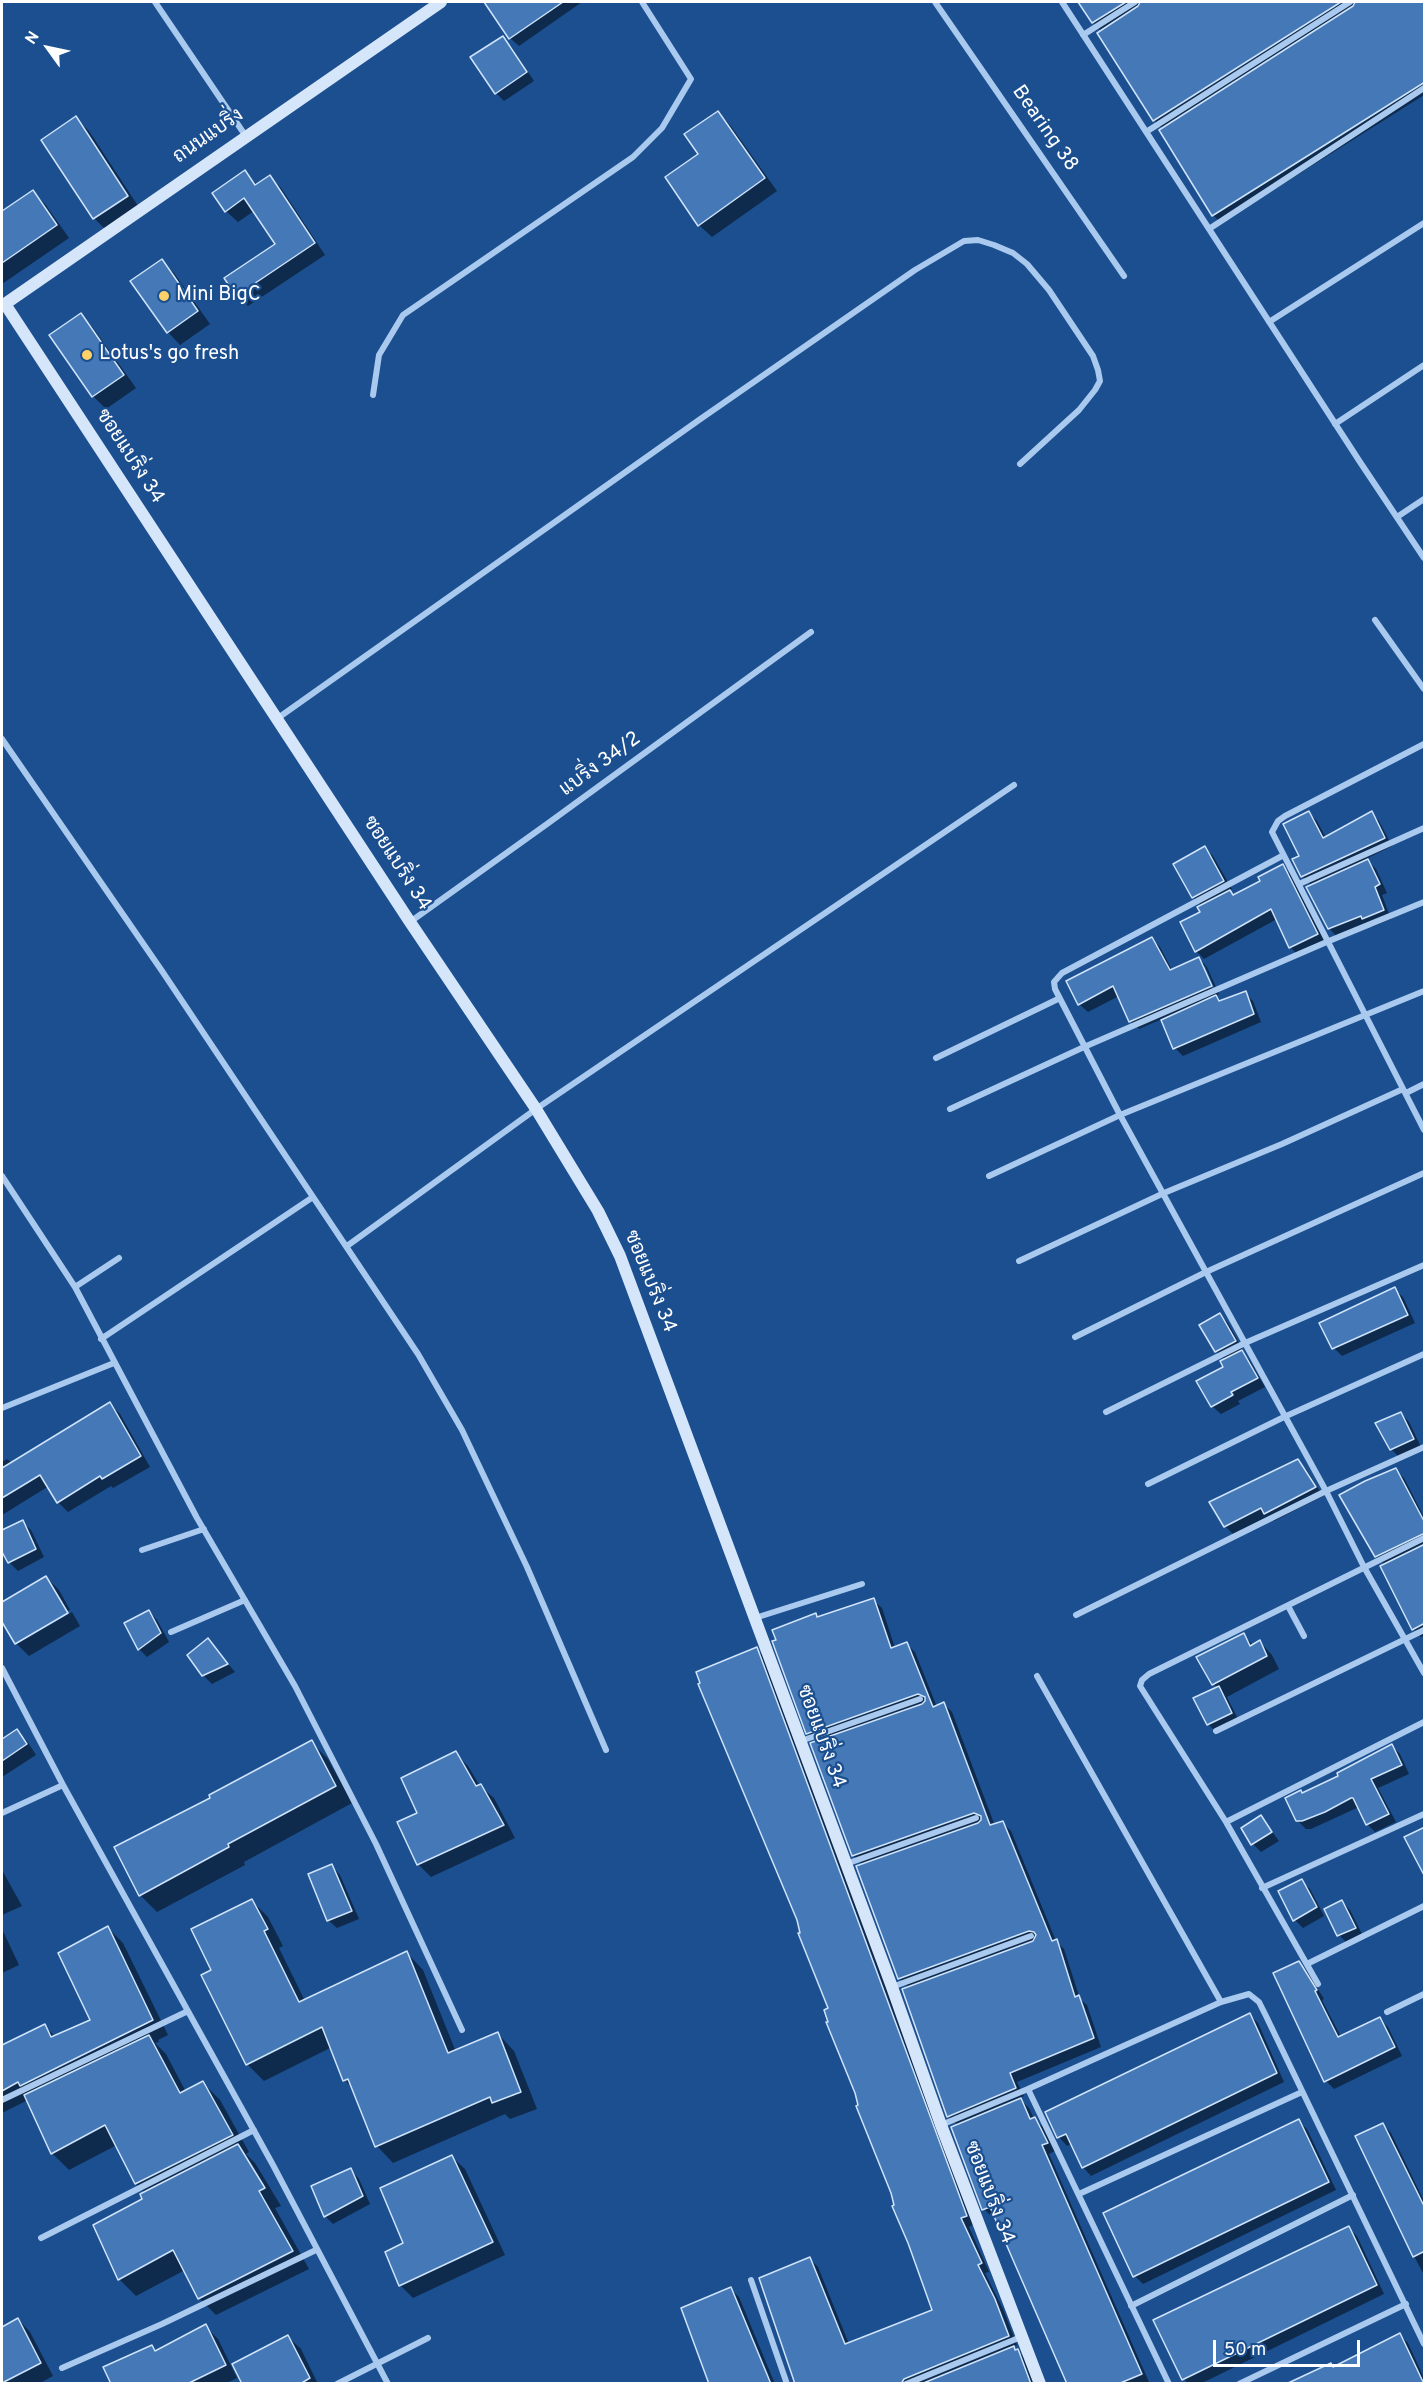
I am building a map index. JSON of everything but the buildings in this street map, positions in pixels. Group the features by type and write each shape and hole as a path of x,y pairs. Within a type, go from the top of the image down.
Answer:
{"street":[{"path":"155,2 245,135"},
{"name":"ถนนแบริ่ง","path":"3,305 245,135 441,2"},
{"path":"373,396 379,356 403,315 633,157 662,128 691,79 642,2"},
{"name":"Bearing 38","path":"935,2 1124,276"},
{"path":"1062,2 1425,558"},
{"path":"1083,35 1135,2"},
{"path":"1146,132 1350,2"},
{"path":"1209,229 1425,88"},
{"path":"1269,322 1425,223"},
{"path":"278,718 699,420 915,270 964,241 978,240 994,245 1013,253 1027,264 1049,290 1093,356 1098,370 1100,381 1079,410 1020,464"},
{"name":"ซอยแบริ่ง 34","path":"3,305 536,1109 598,1211 620,1256 892,1987 941,2125 1040,2384"},
{"path":"1335,423 1425,365"},
{"path":"1397,517 1425,499"},
{"path":"1375,620 1425,689"},
{"name":"แบริ่ง 34/2","path":"410,921 548,825 811,632"},
{"path":"2,739 162,972 418,1354 462,1430 527,1567 606,1750"},
{"path":"1425,744 1278,821 1272,832 1282,856 1329,941 1425,1130"},
{"path":"347,1246 536,1109 1014,785"},
{"path":"1299,884 1425,828"},
{"path":"1282,856 1062,973 1054,982 1058,999 1120,1115 1326,1491 1364,1567 1425,1673"},
{"path":"950,1109 1084,1047 1425,902"},
{"path":"989,1176 1120,1115 1425,991"},
{"path":"936,1059 1058,999"},
{"path":"1019,1261 1164,1193 1425,1084"},
{"path":"1076,1337 1206,1272 1425,1173"},
{"path":"2,1176 75,1287 204,1529 295,1686 376,1844 462,2030"},
{"path":"101,1339 313,1197"},
{"path":"75,1287 119,1258"},
{"path":"1106,1412 1245,1343 1425,1265"},
{"path":"1148,1484 1284,1417 1425,1354"},
{"path":"2,1408 114,1363"},
{"path":"1076,1616 1326,1491 1425,1447"},
{"path":"142,1550 204,1529"},
{"path":"1318,1984 1226,1822 1142,1691 1142,1680 1149,1674 1425,1538"},
{"path":"755,1618 862,1584"},
{"path":"171,1632 245,1600"},
{"path":"1288,1606 1304,1636"},
{"path":"1216,1731 1425,1630"},
{"path":"2,1668 63,1785 254,2130 388,2384"},
{"path":"1037,1676 1221,2002"},
{"path":"801,1741 920,1699"},
{"path":"1226,1822 1425,1722"},
{"path":"2,1813 63,1785"},
{"path":"1262,1888 1425,1814"},
{"path":"846,1864 976,1818"},
{"path":"1307,1964 1425,1906"},
{"path":"892,1987 1031,1936"},
{"path":"941,2125 1028,2089 1221,2002 1249,1994 1254,1997 1266,2016 1425,2344"},
{"path":"1387,2012 1425,1994"},
{"path":"2,2100 188,2010"},
{"path":"1028,2089 1169,2384"},
{"path":"1079,2194 1302,2092"},
{"path":"41,2238 254,2130"},
{"path":"1131,2306 1353,2195"},
{"path":"62,2368 162,2324 316,2250"},
{"path":"751,2280 787,2384"},
{"path":"1239,2384 1406,2304"},
{"path":"906,2384 1021,2337"},
{"path":"337,2384 428,2338"}],"place":[{"name":"Mini BigC","path":"164,296"},
{"name":"Lotus's go fresh","path":"87,355"}]}
